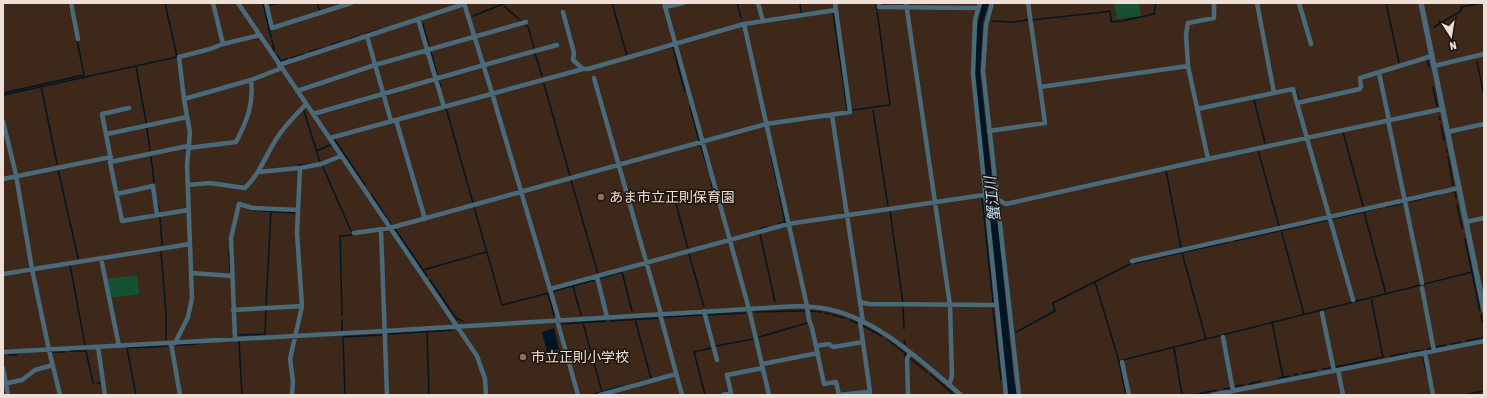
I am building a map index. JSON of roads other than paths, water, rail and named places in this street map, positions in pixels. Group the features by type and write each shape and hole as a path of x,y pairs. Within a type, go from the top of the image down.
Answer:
{"street":[{"path":"71,3 78,39"},
{"path":"213,3 223,44"},
{"path":"238,3 477,356 485,379 486,395"},
{"path":"266,3 272,28 340,5 351,3"},
{"path":"682,3 664,5 749,309 769,395"},
{"path":"758,3 763,21"},
{"path":"354,233 381,230 425,219 766,124 850,112 834,3"},
{"path":"879,3 879,8 906,5 979,6 975,20 973,74 1006,395"},
{"path":"992,3 986,25 983,72 1019,395"},
{"path":"989,131 1045,123 1028,3"},
{"path":"1208,159 1188,66 1186,34 1188,24 1214,18 1214,3"},
{"path":"1257,3 1274,93"},
{"path":"1299,3 1310,44"},
{"path":"1421,3 1484,307"},
{"path":"184,99 251,80 281,66 464,4 484,65 550,289 578,395"},
{"path":"906,5 950,305 952,376 949,385"},
{"path":"330,138 492,93 582,69 588,69 744,24 836,10"},
{"path":"563,12 574,53 573,60 582,69"},
{"path":"418,19 444,107"},
{"path":"297,91 375,65 526,22"},
{"path":"744,24 824,384 836,382 839,395 859,394 870,392 863,342 860,302 832,114"},
{"path":"180,395 173,343 189,311 192,298 192,273 187,165 190,133 186,117 179,57 260,35"},
{"path":"367,36 383,93 394,121 425,219"},
{"path":"313,114 557,45"},
{"path":"1434,66 1484,54"},
{"path":"1297,103 1360,89 1360,78 1432,56"},
{"path":"1040,87 1188,66"},
{"path":"1379,73 1434,351"},
{"path":"594,78 661,314 682,395"},
{"path":"3,179 16,175 188,147 236,142 247,120 252,93 251,80"},
{"path":"1197,109 1293,89 1353,300"},
{"path":"188,185 210,183 245,188 254,179 286,124 306,104"},
{"path":"129,108 102,114 107,134 111,160 110,162 122,221 188,210"},
{"path":"550,289 788,224 985,194 997,195 1006,204 1442,109"},
{"path":"107,134 186,117"},
{"path":"3,121 16,175 32,269 60,395"},
{"path":"1447,132 1484,124"},
{"path":"258,172 300,168 321,164 341,156"},
{"path":"292,395 293,381 290,359 302,306 297,233 300,168"},
{"path":"117,194 153,186 157,216"},
{"path":"1132,261 1459,188"},
{"path":"234,339 231,238 239,204 253,208 298,210"},
{"path":"1466,222 1484,218"},
{"path":"381,230 387,395"},
{"path":"3,274 190,244"},
{"path":"101,258 119,346"},
{"path":"192,273 232,276"},
{"path":"597,277 607,317"},
{"path":"860,302 869,304 997,306"},
{"path":"233,310 302,306"},
{"path":"3,352 807,306 823,308 843,314 884,333 961,395"},
{"path":"704,311 717,360"},
{"path":"1322,313 1336,371 1344,395"},
{"path":"1223,337 1233,391"},
{"path":"1212,395 1484,341"},
{"path":"816,346 829,344 833,346 863,342"},
{"path":"98,347 106,395"},
{"path":"723,395 731,393 727,375 818,353"},
{"path":"1425,353 1433,395"},
{"path":"908,395 907,358 910,354"},
{"path":"1122,362 1129,395"},
{"path":"5,384 22,380 35,370 53,366"},
{"path":"3,368 8,395"},
{"path":"600,395 620,392 676,374"}],"water":[{"name":"蟹江川","path":"982,3 989,3 983,21 980,72 993,190 995,196 1014,382 1017,395 1009,395 1007,389 974,73 978,21"},
{"path":"554,328 559,349 547,352 542,332"}],"waterway":[{"path":"69,3 70,10"},
{"path":"3,95 177,57 165,3"},
{"path":"263,3 271,37"},
{"path":"270,5 280,3"},
{"path":"317,3 320,11"},
{"path":"612,3 627,56"},
{"path":"737,3 741,18"},
{"path":"800,3 801,14"},
{"path":"852,110 890,105 876,3"},
{"path":"1097,13 1110,11 1111,22 1122,21 1154,14 1156,3"},
{"path":"1386,3 1399,63"},
{"path":"1434,27 1461,11 1461,7 1483,3"},
{"path":"473,16 503,4"},
{"path":"504,6 521,21"},
{"path":"833,12 847,109"},
{"path":"1031,20 1095,13"},
{"path":"992,21 1011,22 1028,20"},
{"path":"423,24 429,46"},
{"path":"525,25 528,27 534,48"},
{"path":"374,31 379,30"},
{"path":"366,34 371,32"},
{"path":"350,39 359,36"},
{"path":"77,40 84,75"},
{"path":"272,40 274,51"},
{"path":"331,45 343,41"},
{"path":"664,49 673,47 685,92"},
{"path":"309,52 323,48"},
{"path":"431,52 437,74"},
{"path":"535,53 542,77"},
{"path":"291,58 304,54"},
{"path":"277,55 281,61 287,59"},
{"path":"1427,59 1429,67"},
{"path":"1477,62 1484,95"},
{"path":"136,66 146,122"},
{"path":"3,93 84,75"},
{"path":"439,81 441,87"},
{"path":"544,84 570,176"},
{"path":"41,86 57,164"},
{"path":"1433,87 1437,106"},
{"path":"1296,91 1299,101"},
{"path":"1254,100 1265,143"},
{"path":"690,107 699,140"},
{"path":"445,109 446,108 473,203"},
{"path":"873,110 888,206"},
{"path":"304,111 320,162"},
{"path":"1441,125 1444,140"},
{"path":"147,128 150,151"},
{"path":"1343,132 1363,206"},
{"path":"334,139 365,185"},
{"path":"700,144 707,165"},
{"path":"317,151 330,145"},
{"path":"1258,150 1279,226"},
{"path":"771,156 777,183"},
{"path":"151,157 154,182"},
{"path":"1448,157 1453,185"},
{"path":"298,165 312,164"},
{"path":"323,167 351,231"},
{"path":"58,169 78,258"},
{"path":"1166,170 1181,248"},
{"path":"571,180 598,274"},
{"path":"711,180 712,187"},
{"path":"778,187 785,222 778,224"},
{"path":"694,193 713,190"},
{"path":"1453,192 1455,191 1456,198"},
{"path":"371,194 386,217"},
{"path":"677,195 674,196 688,249"},
{"path":"1408,202 1438,195"},
{"name":"蟹江川","path":"982,197 993,302"},
{"path":"1386,207 1403,203"},
{"path":"158,204 159,212"},
{"path":"1457,205 1462,228"},
{"path":"474,207 502,305 548,293 554,315"},
{"path":"1332,219 1379,208"},
{"path":"252,210 295,213"},
{"path":"266,305 271,211"},
{"path":"890,211 903,303"},
{"path":"1364,212 1386,294"},
{"path":"160,218 162,245"},
{"path":"1234,241 1327,220"},
{"path":"389,221 392,226"},
{"path":"759,229 767,227"},
{"path":"395,229 427,276"},
{"path":"1281,230 1304,314"},
{"path":"760,234 775,302"},
{"path":"342,315 340,236 352,235"},
{"path":"1465,239 1480,311"},
{"path":"1135,263 1229,242"},
{"path":"229,250 230,272"},
{"path":"161,251 166,313 166,340"},
{"path":"423,270 486,252"},
{"path":"1182,253 1206,339"},
{"path":"689,254 704,307"},
{"path":"1016,332 1055,311 1053,303 1130,264"},
{"path":"70,265 85,345"},
{"path":"600,278 622,272 632,311"},
{"path":"1119,361 1472,272"},
{"path":"430,280 456,318 463,321"},
{"path":"554,291 594,280"},
{"path":"1095,282 1119,361 1126,395"},
{"path":"573,286 581,315"},
{"path":"1371,297 1383,357"},
{"path":"903,307 904,329"},
{"path":"239,335 265,334 266,309"},
{"path":"993,309 1001,380"},
{"path":"755,312 804,311"},
{"path":"810,311 821,312"},
{"path":"708,315 745,313"},
{"path":"825,313 829,314"},
{"path":"663,317 702,315"},
{"path":"832,315 845,318"},
{"path":"1481,315 1482,321"},
{"path":"610,321 658,318"},
{"path":"629,385 651,379 635,319"},
{"path":"342,320 342,331"},
{"path":"850,320 859,324"},
{"path":"562,324 606,321"},
{"path":"1272,322 1283,377"},
{"path":"583,323 602,392"},
{"path":"759,337 807,323"},
{"path":"863,326 882,336"},
{"path":"389,334 452,330"},
{"path":"427,332 429,395"},
{"path":"345,395 343,337 382,335"},
{"path":"1466,341 1483,338 1484,335"},
{"path":"715,345 753,339"},
{"path":"887,339 906,354"},
{"path":"239,341 242,395"},
{"path":"1451,344 1461,342"},
{"path":"176,345 198,344"},
{"path":"1436,347 1446,345"},
{"path":"136,395 127,348 167,346"},
{"path":"705,395 694,352 711,348"},
{"path":"1174,348 1182,395"},
{"path":"1427,349 1431,348"},
{"path":"1412,352 1423,350"},
{"path":"70,351 86,351 93,383"},
{"path":"51,352 65,352"},
{"path":"905,353 905,359"},
{"path":"1391,356 1407,353"},
{"path":"9,355 17,355"},
{"path":"1336,367 1384,357"},
{"path":"1423,357 1427,374"},
{"path":"911,359 927,372"},
{"path":"1323,369 1330,368"},
{"path":"1303,373 1316,371"},
{"path":"930,374 952,393 952,395"},
{"path":"1279,378 1289,376"},
{"path":"1249,384 1261,381"},
{"path":"97,383 102,383"},
{"path":"1236,386 1243,385"},
{"path":"591,395 623,386"},
{"path":"1224,389 1230,388"},
{"path":"1193,395 1217,390"},
{"path":"1464,395 1484,391"}],"place":[{"name":"あま市立正則保育園","path":"601,197"},
{"name":"市立正則小学校","path":"523,357"}]}
